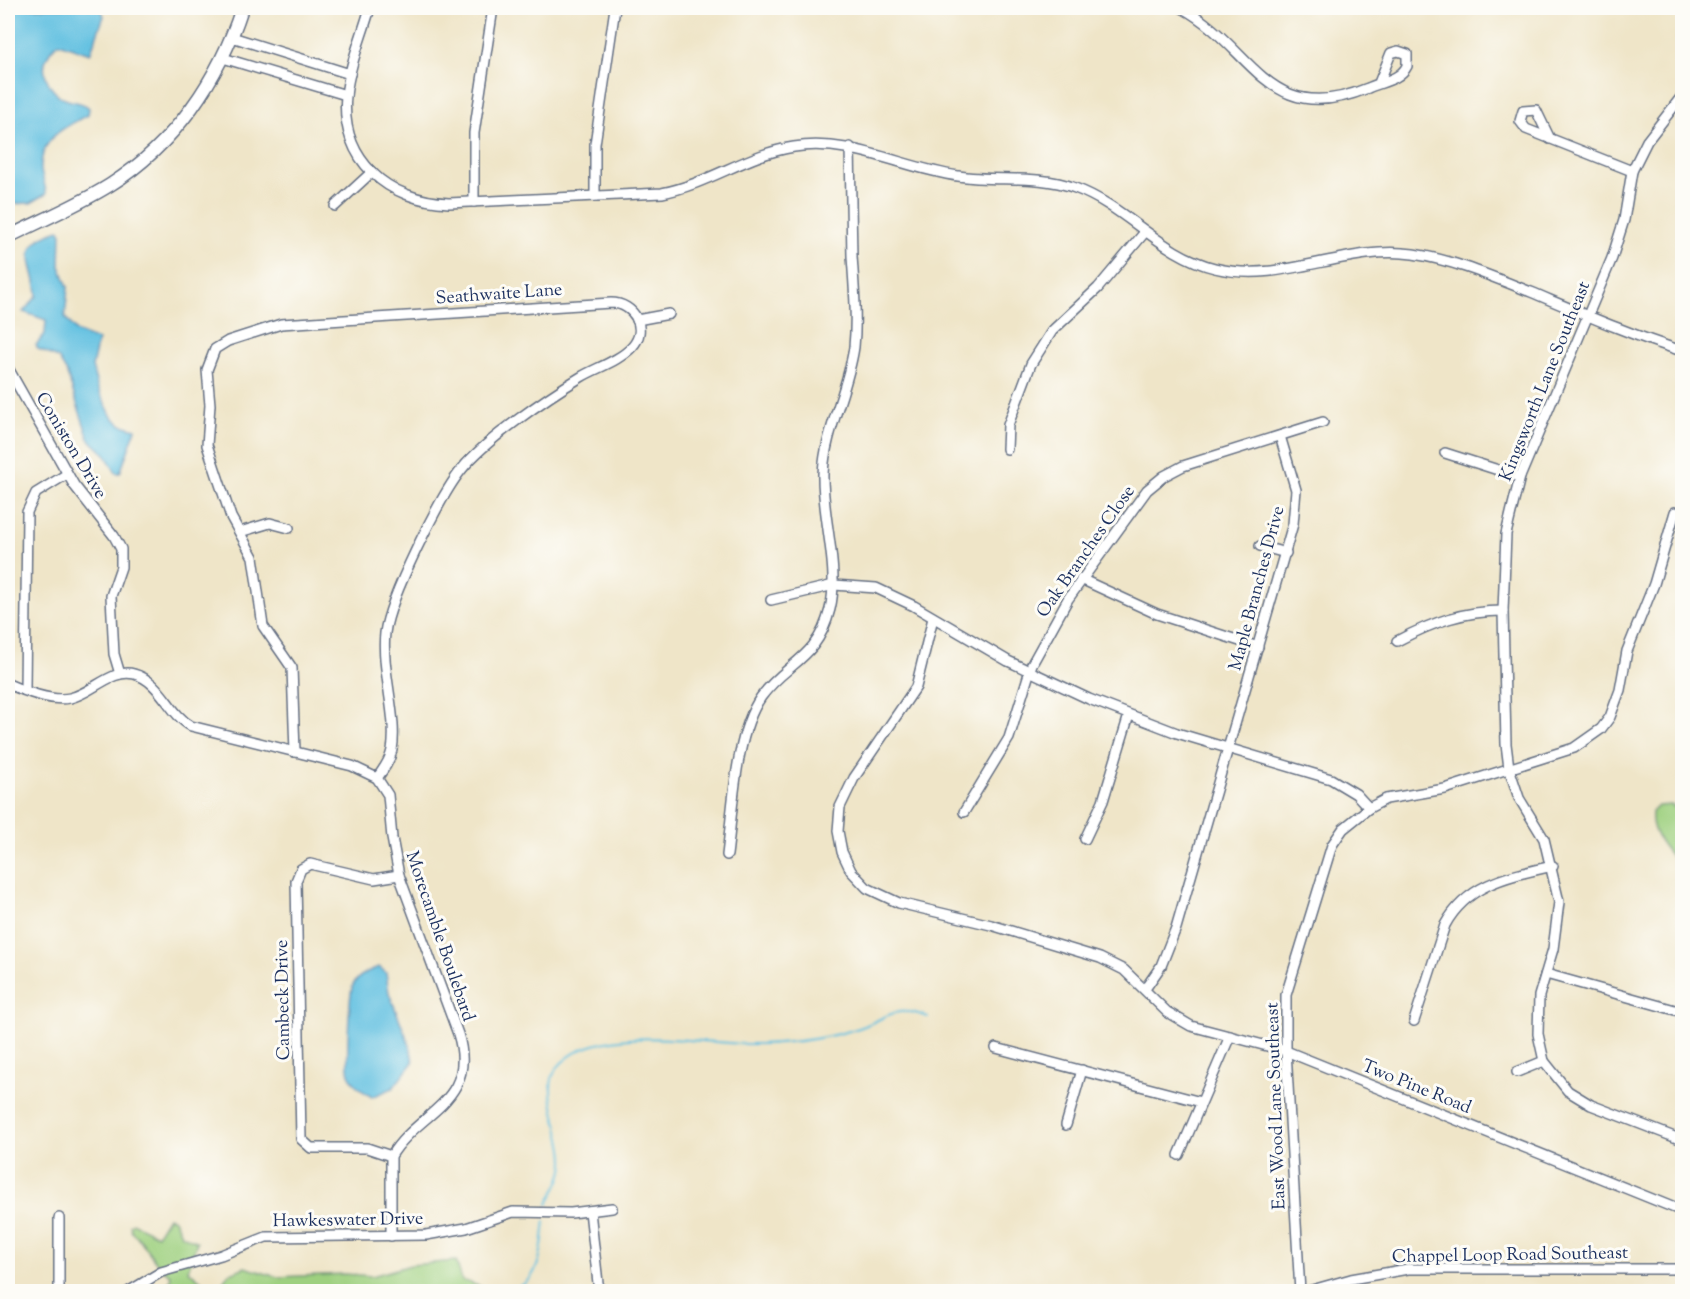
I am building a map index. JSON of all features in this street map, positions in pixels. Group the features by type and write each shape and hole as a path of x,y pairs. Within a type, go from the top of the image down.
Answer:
{"main road":[{"path":"8,237 81,201 131,170 156,148 190,111 223,58 242,8"}],"street":[{"path":"370,8 346,95 349,133 357,152 372,172 390,188 412,199 434,203 662,193 688,188 741,162 789,148 819,145 850,147 957,176 1040,180 1063,184 1099,199 1188,259 1214,268 1240,272 1275,271 1389,252 1421,255 1465,267 1683,351"},
{"path":"474,202 474,140 493,8"},
{"path":"595,196 596,134 615,8"},
{"path":"1182,8 1205,22 1257,74 1285,93 1302,98 1329,98 1363,90 1379,82"},
{"path":"232,37 350,74"},
{"path":"223,58 346,95"},
{"name":"Kingsworth Lane Southeast","path":"1683,96 1647,141 1632,171 1624,220 1588,316 1520,477 1506,534 1503,611 1503,693 1509,768 1519,798 1544,838 1553,866 1559,902 1553,949 1539,996 1538,1025 1544,1061 1568,1091 1591,1105 1683,1140"},
{"path":"1550,138 1632,171"},
{"path":"727,855 741,750 750,717 769,688 804,657 817,640 827,621 834,585 826,529 823,474 826,446 849,370 855,337 850,147"},
{"path":"335,206 372,172"},
{"path":"1007,449 1008,425 1031,364 1052,331 1098,288 1145,232"},
{"name":"Seathwaite Lane","path":"295,752 292,668 263,626 256,568 250,548 231,517 206,439 210,405 208,363 215,350 228,341 281,324 611,303 630,309 637,320"},
{"path":"8,684 25,690 70,698 120,674 133,673 146,680 165,697 180,718 191,726 363,770 377,778 392,750 385,663 386,624 399,588 447,492 462,468 484,447 567,386 630,349 638,333 637,320 669,314"},
{"name":"Coniston Drive","path":"8,368 67,474 114,536 121,549 121,567 111,596 114,654 120,674"},
{"name":"Oak Branches Close","path":"964,812 1009,738 1028,671 1082,579 1155,483 1183,466 1323,422"},
{"name":"Maple Branches Drive","path":"1145,989 1161,966 1171,942 1286,553 1297,501 1294,479 1280,436"},
{"path":"1445,453 1520,477"},
{"path":"25,690 28,505 41,488 67,474"},
{"name":"East Wood Lane Southeast","path":"1302,1292 1286,1051 1286,995 1326,860 1343,829 1369,808 1386,799 1445,789 1574,748 1594,735 1610,717 1620,690 1628,651 1654,584 1675,512"},
{"path":"240,532 270,523 289,528"},
{"path":"1260,546 1286,553"},
{"path":"1082,579 1157,614 1258,647"},
{"path":"771,600 834,585 876,588 1028,671 1129,715 1331,779 1349,789 1369,808"},
{"path":"1397,641 1454,615 1476,611 1503,611"},
{"name":"Two Pine Road","path":"933,618 916,687 843,798 838,831 846,862 859,881 888,900 991,925 1087,953 1124,970 1182,1022 1286,1051 1683,1211"},
{"path":"1085,839 1103,801 1129,715"},
{"name":"Morecamble Boulebard","path":"377,778 390,800 392,838 399,875 458,1034 462,1062 458,1081 450,1097 401,1143 391,1156"},
{"name":"Cambeck Drive","path":"391,1156 367,1148 311,1148 302,1140 296,881 301,869 310,864 380,880 399,875"},
{"path":"1414,1021 1445,925 1453,910 1480,887 1499,879 1553,866"},
{"path":"1546,974 1683,1012"},
{"path":"1179,1155 1230,1036"},
{"path":"996,1048 1201,1102"},
{"path":"1517,1072 1544,1061"},
{"path":"1066,1125 1082,1071"},
{"path":"391,1156 391,1236"},
{"name":"Hawkeswater Drive","path":"128,1292 161,1272 221,1255 266,1237 426,1235 458,1230 513,1212 590,1211 612,1208"},
{"path":"590,1211 600,1292"},
{"path":"58,1292 59,1218"},
{"name":"Chappel Loop Road Southeast","path":"1302,1292 1351,1279 1408,1269 1683,1269"}],"green space":[{"path":"1671,805 1682,812 1682,870 1661,843 1652,821 1652,812 1658,806"},
{"path":"168,1217 174,1219 181,1234 197,1242 188,1270 213,1291 167,1291 171,1276 154,1260 130,1225 133,1223 157,1235"},
{"path":"456,1261 462,1280 492,1291 217,1291 228,1274 245,1267 277,1277 345,1274 372,1276 411,1265"}],"water":[{"path":"8,8 91,8 101,9 104,16 90,54 59,43 45,62 46,78 55,92 66,100 84,104 89,108 88,115 62,129 49,142 42,159 41,170 46,194 31,203 8,204"},
{"path":"61,231 60,266 68,287 65,317 77,332 98,340 92,367 98,389 112,417 122,425 136,429 120,473 116,473 105,454 89,439 66,371 58,358 38,349 36,345 45,334 46,320 23,312 37,296 31,265 31,249 36,242"},
{"path":"379,967 386,973 389,993 410,1046 413,1062 393,1088 372,1097 353,1081 349,1074 348,1029 353,985 364,974"}],"waterway":[{"path":"548,1204 561,1179 564,1158 552,1104 552,1078 557,1068 575,1053 597,1044 624,1039 652,1038 737,1044 784,1042 847,1032 898,1012 916,1013 928,1017"},
{"path":"491,1292 515,1288 524,1284 531,1277 539,1260 545,1221"}]}
